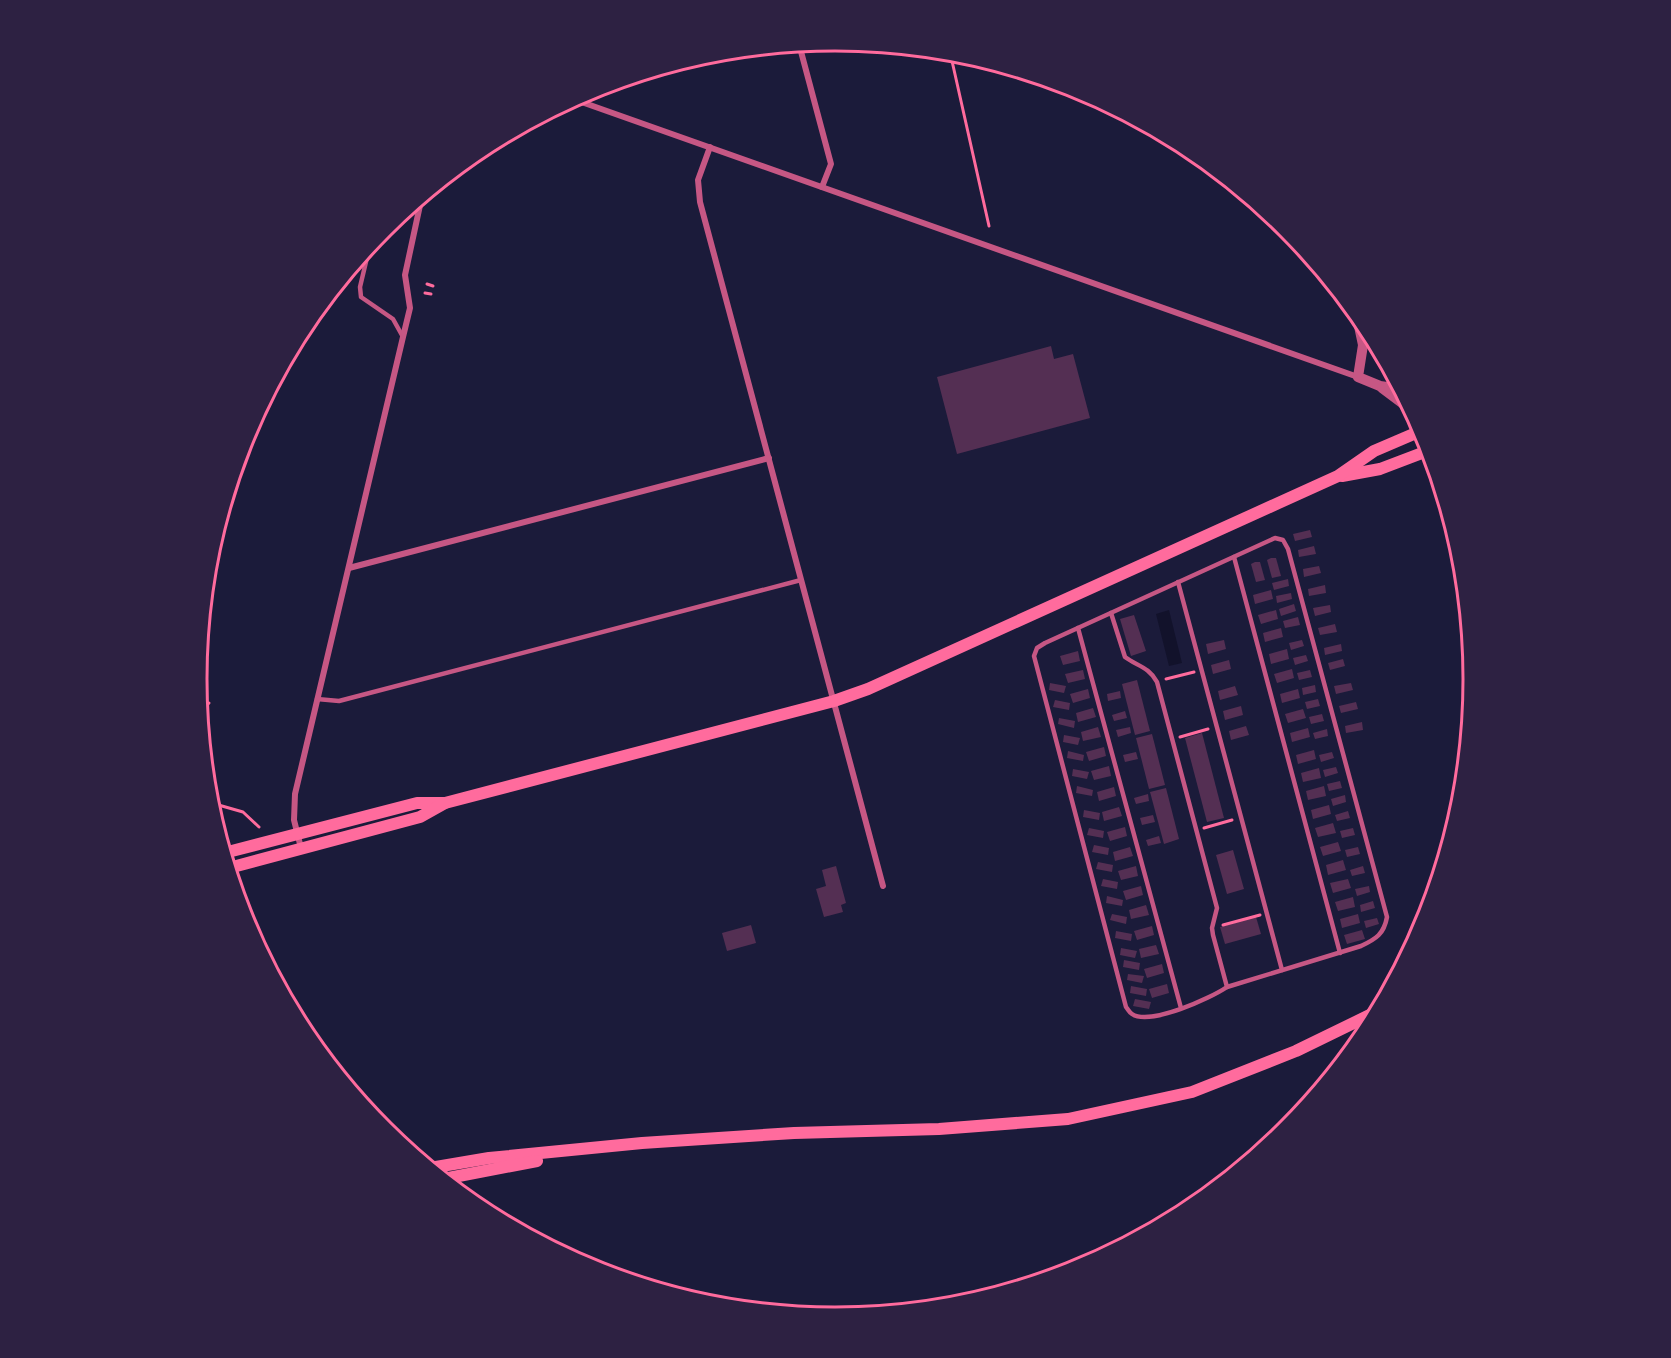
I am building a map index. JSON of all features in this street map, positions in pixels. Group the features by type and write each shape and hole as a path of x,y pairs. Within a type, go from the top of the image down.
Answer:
{"main road":[{"path":"232,851 417,803 445,803 834,701 868,689 1338,476 1374,451 1414,435"},
{"path":"1338,476 1380,469 1421,452"},
{"path":"236,866 420,818 445,803"},
{"path":"440,1166 489,1158 642,1143 1068,1119 1192,1092 1296,1051 1364,1018"},
{"path":"453,1177 490,1168 642,1143"}],"street":[{"path":"801,52 831,164 822,187"},
{"path":"585,103 1380,386 1392,388"},
{"path":"710,147 698,180 700,202 883,886"},
{"path":"301,849 294,820 295,794 410,308 405,289 405,275 419,209"},
{"path":"1358,377 1363,345 1361,335"},
{"path":"1380,386 1399,400"},
{"path":"349,568 769,458"}],"lane":[{"path":"366,262 360,287 361,297 393,319 403,337"},
{"path":"1275,538 1283,540 1288,549 1387,917 1385,929 1377,938 1361,946 1227,987 1214,996 1181,1008 1144,1017 1132,1015 1126,1007 1034,656 1037,648 1178,582 1275,538"},
{"path":"1234,557 1340,953"},
{"path":"317,699 339,701 801,580"},
{"path":"1178,582 1282,970"},
{"path":"1111,613 1125,657 1147,669 1157,682 1217,908 1212,928 1227,987"},
{"path":"1078,628 1181,1008"}],"path":[{"path":"952,62 989,226"},
{"path":"427,284 433,286"},
{"path":"425,293 431,294"},
{"path":"1157,682 1202,670"},
{"path":"1172,739 1217,727"},
{"path":"221,806 243,812 259,827"},
{"path":"1196,830 1241,817"},
{"path":"1212,928 1267,913"}],"shaded area":[{"path":"1169,610 1182,663 1169,666 1156,614"}],"building":[{"path":"1051,346 1054,359 1073,354 1090,418 957,454 937,377"},
{"path":"1310,530 1312,537 1295,541 1293,534"},
{"path":"1314,546 1316,554 1299,557 1298,550"},
{"path":"1276,558 1281,576 1272,578 1267,560"},
{"path":"1260,562 1265,580 1256,582 1251,564"},
{"path":"1319,566 1321,573 1304,577 1303,569"},
{"path":"1288,579 1289,586 1274,590 1272,583"},
{"path":"1325,585 1326,593 1309,596 1308,589"},
{"path":"1271,590 1273,599 1255,604 1253,595"},
{"path":"1291,593 1292,599 1277,603 1276,596"},
{"path":"1294,604 1296,611 1281,616 1279,609"},
{"path":"1330,605 1331,612 1315,616 1313,608"},
{"path":"1276,610 1278,619 1261,624 1258,615"},
{"path":"1134,615 1146,651 1131,656 1120,619"},
{"path":"1298,617 1300,625 1285,628 1283,621"},
{"path":"1335,624 1337,632 1320,635 1318,628"},
{"path":"1281,628 1283,637 1265,642 1263,633"},
{"path":"1224,640 1226,649 1208,654 1206,644"},
{"path":"1302,640 1304,646 1291,650 1289,643"},
{"path":"1341,644 1342,651 1325,655 1324,648"},
{"path":"1287,649 1289,659 1271,664 1269,654"},
{"path":"1078,651 1080,661 1063,665 1060,656"},
{"path":"1306,655 1308,661 1295,665 1293,658"},
{"path":"1343,659 1345,666 1330,670 1328,663"},
{"path":"1229,660 1231,669 1213,674 1211,665"},
{"path":"1292,669 1294,678 1277,683 1274,674"},
{"path":"1083,670 1085,679 1068,683 1065,674"},
{"path":"1310,670 1312,677 1299,680 1297,673"},
{"path":"1137,680 1150,731 1135,735 1122,684"},
{"path":"1050,683 1066,686 1064,693 1049,690"},
{"path":"1351,683 1353,690 1336,694 1334,686"},
{"path":"1315,685 1316,692 1303,695 1302,688"},
{"path":"1235,686 1238,695 1220,700 1218,691"},
{"path":"1088,689 1090,698 1073,703 1070,694"},
{"path":"1298,689 1300,698 1282,703 1280,694"},
{"path":"1120,691 1121,698 1108,701 1107,694"},
{"path":"1318,699 1320,706 1307,709 1305,702"},
{"path":"1055,700 1070,703 1069,710 1053,707"},
{"path":"1356,702 1358,709 1341,713 1339,706"},
{"path":"1241,706 1243,715 1225,720 1223,711"},
{"path":"1093,708 1096,717 1078,722 1076,713"},
{"path":"1303,709 1306,718 1288,723 1285,714"},
{"path":"1125,711 1127,718 1114,721 1112,715"},
{"path":"1322,714 1324,721 1311,724 1309,717"},
{"path":"1059,718 1075,721 1074,728 1058,724"},
{"path":"1362,722 1363,730 1346,733 1345,726"},
{"path":"1246,726 1249,735 1231,740 1229,731"},
{"path":"1098,727 1101,737 1083,741 1081,732"},
{"path":"1130,727 1131,733 1118,737 1116,730"},
{"path":"1308,728 1310,737 1292,742 1290,733"},
{"path":"1327,729 1328,736 1315,739 1313,733"},
{"path":"1202,733 1224,818 1207,822 1185,738"},
{"path":"1152,734 1165,785 1149,789 1136,738"},
{"path":"1064,735 1080,738 1078,745 1063,742"},
{"path":"1104,747 1106,756 1089,761 1086,752"},
{"path":"1314,750 1316,759 1298,764 1296,755"},
{"path":"1068,751 1084,755 1083,761 1067,758"},
{"path":"1136,752 1138,759 1125,762 1123,755"},
{"path":"1332,752 1334,758 1321,762 1319,755"},
{"path":"1109,766 1111,776 1094,780 1091,771"},
{"path":"1336,767 1338,773 1325,777 1323,770"},
{"path":"1319,768 1321,778 1303,782 1301,773"},
{"path":"1073,769 1089,772 1087,779 1072,776"},
{"path":"1340,781 1342,788 1329,791 1327,784"},
{"path":"1077,786 1093,790 1092,796 1076,793"},
{"path":"1324,786 1326,796 1308,800 1306,791"},
{"path":"1114,787 1116,796 1099,801 1097,792"},
{"path":"1166,788 1179,839 1164,844 1150,792"},
{"path":"1148,794 1149,801 1136,804 1134,798"},
{"path":"1345,795 1346,802 1333,806 1331,799"},
{"path":"1329,805 1331,814 1313,819 1311,810"},
{"path":"1119,807 1122,816 1104,821 1102,812"},
{"path":"1084,810 1100,813 1099,820 1083,817"},
{"path":"1348,811 1350,818 1337,821 1335,815"},
{"path":"1153,815 1155,822 1142,825 1140,818"},
{"path":"1333,823 1336,833 1318,837 1315,828"},
{"path":"1125,827 1127,836 1110,841 1107,832"},
{"path":"1089,828 1104,831 1103,838 1087,835"},
{"path":"1353,828 1355,835 1342,838 1340,831"},
{"path":"1159,836 1161,843 1148,846 1146,840"},
{"path":"1338,842 1341,851 1323,856 1320,847"},
{"path":"1094,845 1109,848 1108,855 1092,852"},
{"path":"1130,847 1133,856 1115,861 1113,852"},
{"path":"1358,847 1360,854 1347,857 1345,850"},
{"path":"1233,850 1244,889 1227,894 1216,855"},
{"path":"1343,860 1346,870 1328,875 1326,865"},
{"path":"1098,862 1113,865 1112,872 1096,869"},
{"path":"836,866 846,903 841,905 843,912 824,917 816,889 826,886 822,870"},
{"path":"1136,866 1138,876 1121,880 1118,871"},
{"path":"1363,866 1365,873 1352,876 1350,870"},
{"path":"1103,879 1118,882 1117,889 1101,886"},
{"path":"1348,879 1351,888 1333,893 1330,883"},
{"path":"1141,886 1143,895 1126,900 1123,891"},
{"path":"1369,886 1370,892 1357,896 1355,889"},
{"path":"1107,896 1123,900 1122,906 1106,903"},
{"path":"1353,897 1355,907 1338,911 1335,902"},
{"path":"1373,901 1375,908 1361,912 1360,905"},
{"path":"1146,905 1149,915 1131,919 1129,910"},
{"path":"1112,914 1127,917 1126,924 1110,920"},
{"path":"1358,914 1360,923 1342,928 1340,919"},
{"path":"1256,917 1261,934 1225,944 1220,927"},
{"path":"1377,918 1379,924 1366,928 1364,921"},
{"path":"751,925 756,943 727,951 722,933"},
{"path":"1152,926 1154,935 1137,940 1134,931"},
{"path":"1362,930 1365,939 1347,944 1344,935"},
{"path":"1116,931 1132,934 1131,941 1115,938"},
{"path":"1156,945 1159,954 1141,958 1139,949"},
{"path":"1121,948 1137,951 1135,958 1120,955"},
{"path":"1124,960 1140,963 1139,970 1123,967"},
{"path":"1162,964 1164,973 1147,978 1144,969"},
{"path":"1128,974 1144,976 1142,983 1127,980"},
{"path":"1167,984 1169,993 1152,998 1149,989"},
{"path":"1131,986 1147,989 1146,996 1130,993"},
{"path":"1135,999 1151,1002 1149,1009 1133,1006"}]}
